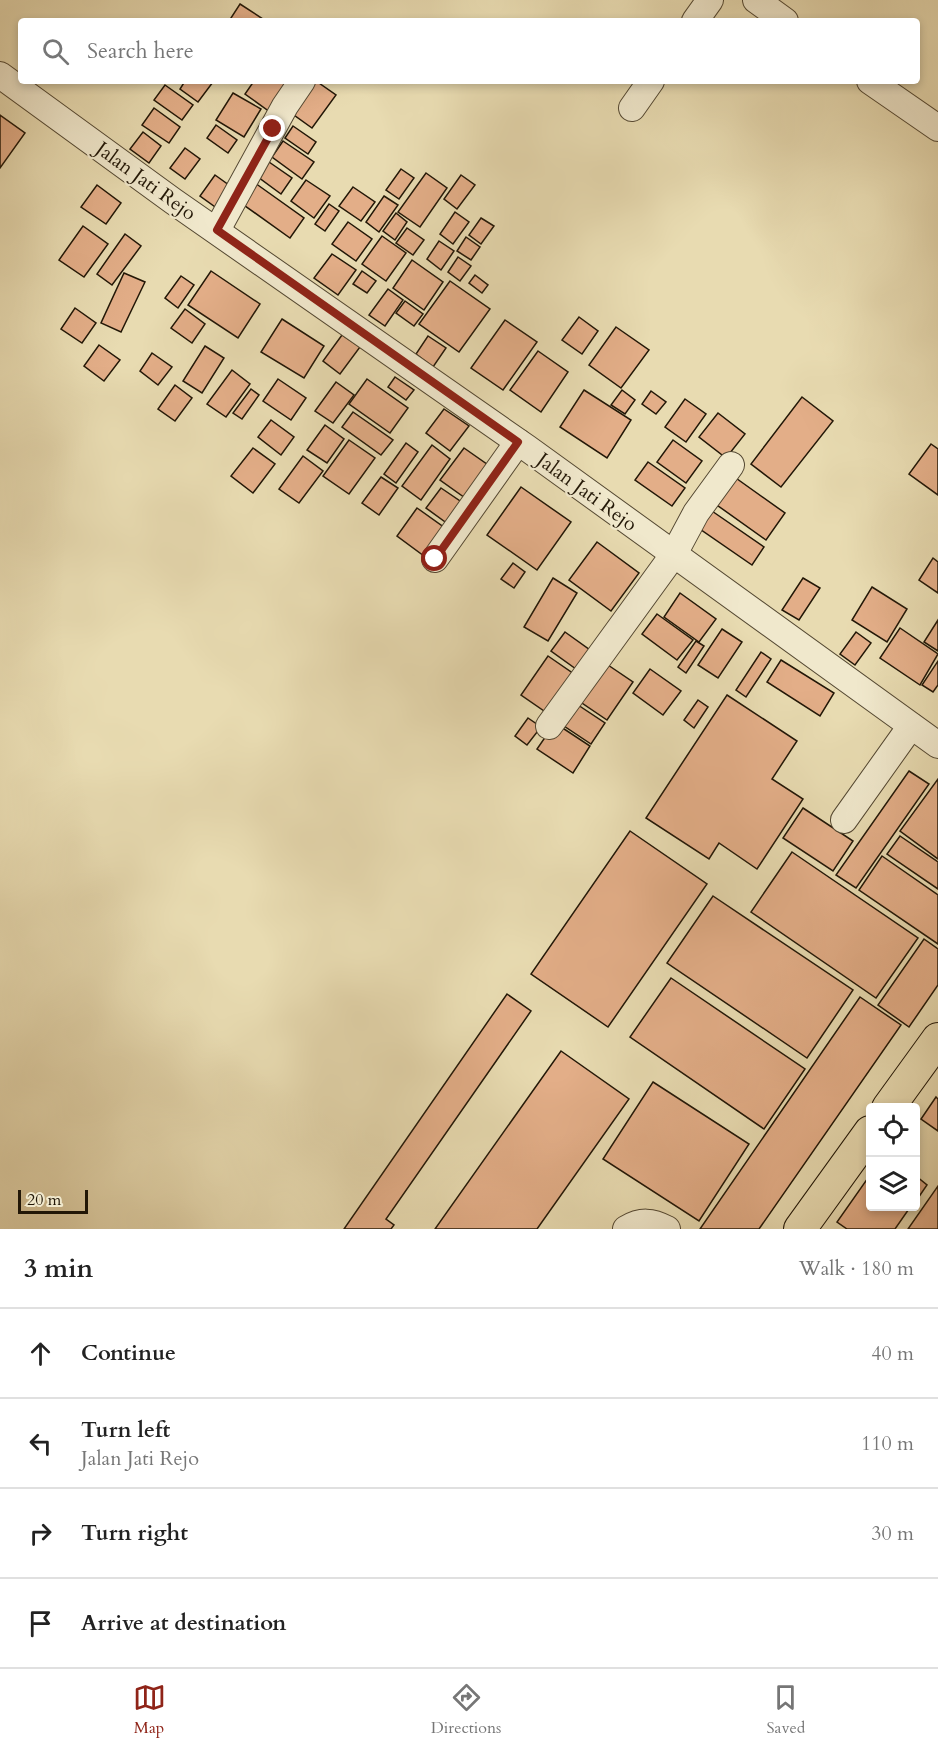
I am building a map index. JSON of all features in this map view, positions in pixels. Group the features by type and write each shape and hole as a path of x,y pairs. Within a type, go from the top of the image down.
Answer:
{"main road":[{"path":"891,1103 938,1039"},
{"path":"800,1229 866,1138"}],"street":[{"path":"697,18 710,0"},
{"name":"Jalan Jati Rejo","path":"0,75 173,201 518,442 938,745"},
{"path":"209,226 300,84"},
{"path":"632,108 649,84"},
{"path":"874,84 938,128"},
{"path":"435,559 518,442"},
{"path":"549,726 674,554 696,513 731,465"},
{"path":"844,820 911,726"},
{"path":"627,1229 641,1221 656,1223 667,1229"}],"building":[{"path":"240,4 261,18 231,18"},
{"path":"183,84 212,84 198,102 180,89"},
{"path":"252,84 287,84 270,112 245,94"},
{"path":"306,84 320,84 336,95 312,128 287,110"},
{"path":"165,85 193,105 182,120 154,100"},
{"path":"233,93 261,109 244,137 216,120"},
{"path":"154,108 180,127 169,143 142,125"},
{"path":"0,115 25,133 0,168"},
{"path":"216,125 237,140 228,153 207,138"},
{"path":"293,126 316,142 308,154 285,138"},
{"path":"143,132 161,146 149,163 130,149"},
{"path":"283,141 314,162 302,179 272,157"},
{"path":"185,148 200,159 185,179 170,168"},
{"path":"269,162 292,178 281,194 258,177"},
{"path":"401,169 414,178 399,199 386,190"},
{"path":"426,173 447,188 420,227 398,212"},
{"path":"215,175 233,188 218,209 200,196"},
{"path":"461,175 475,185 457,209 444,199"},
{"path":"306,180 330,196 314,218 291,201"},
{"path":"255,183 304,218 290,238 241,203"},
{"path":"97,185 121,203 106,224 81,207"},
{"path":"353,187 375,202 361,221 339,206"},
{"path":"384,196 398,205 379,232 366,222"},
{"path":"329,204 339,211 325,231 315,224"},
{"path":"455,212 469,222 453,244 440,234"},
{"path":"396,213 407,222 395,240 383,231"},
{"path":"481,218 494,226 481,244 469,235"},
{"path":"348,222 372,239 356,261 332,244"},
{"path":"83,226 108,244 84,277 59,260"},
{"path":"407,228 424,240 413,255 396,243"},
{"path":"125,234 141,246 112,285 97,274"},
{"path":"382,236 406,253 386,281 362,264"},
{"path":"466,237 480,247 471,260 457,251"},
{"path":"439,241 454,251 441,270 427,259"},
{"path":"332,254 356,270 338,295 314,278"},
{"path":"458,257 471,266 460,281 448,272"},
{"path":"412,260 443,282 424,310 393,288"},
{"path":"211,271 260,304 238,338 188,305"},
{"path":"362,271 376,281 367,293 353,284"},
{"path":"124,273 145,282 121,332 101,323"},
{"path":"475,275 488,285 482,293 469,283"},
{"path":"181,276 194,285 178,308 165,298"},
{"path":"450,281 490,309 459,352 419,324"},
{"path":"388,289 403,300 385,326 369,315"},
{"path":"405,301 423,314 414,326 396,313"},
{"path":"75,308 96,323 82,343 61,329"},
{"path":"185,309 205,324 192,343 171,328"},
{"path":"579,317 598,331 582,354 562,340"},
{"path":"282,319 324,346 304,378 261,352"},
{"path":"505,320 537,342 503,390 471,368"},
{"path":"616,327 649,350 621,388 589,365"},
{"path":"342,335 360,347 340,374 323,361"},
{"path":"428,336 446,348 433,367 416,354"},
{"path":"99,345 120,360 104,381 84,366"},
{"path":"205,346 224,358 202,393 183,381"},
{"path":"538,351 568,372 541,412 510,390"},
{"path":"152,353 172,367 158,385 140,371"},
{"path":"232,370 250,384 226,417 207,404"},
{"path":"395,377 414,390 406,400 388,387"},
{"path":"278,379 306,398 291,420 263,401"},
{"path":"367,379 408,408 390,433 349,404"},
{"path":"336,382 354,395 333,423 315,411"},
{"path":"175,385 192,398 175,421 158,409"},
{"path":"251,389 259,395 242,419 233,413"},
{"path":"584,390 631,420 607,458 560,427"},
{"path":"622,390 635,400 625,414 611,405"},
{"path":"651,391 666,402 656,414 642,404"},
{"path":"802,397 833,421 781,487 751,464"},
{"path":"685,399 706,414 686,442 665,427"},
{"path":"444,409 469,426 450,451 426,433"},
{"path":"353,412 393,440 381,455 342,427"},
{"path":"718,413 745,434 726,458 699,437"},
{"path":"271,420 294,437 281,455 258,437"},
{"path":"325,425 344,439 327,463 307,450"},
{"path":"349,440 375,458 349,494 323,476"},
{"path":"673,440 702,461 686,483 657,462"},
{"path":"406,443 418,452 396,483 384,474"},
{"path":"931,444 938,449 938,495 909,474"},
{"path":"432,445 450,459 421,500 402,486"},
{"path":"253,448 275,464 253,493 231,476"},
{"path":"464,448 491,467 468,500 440,480"},
{"path":"303,456 323,471 299,503 279,489"},
{"path":"648,462 685,488 672,506 635,480"},
{"path":"733,476 785,513 766,540 714,503"},
{"path":"381,477 398,488 379,515 362,503"},
{"path":"521,487 571,522 537,570 487,535"},
{"path":"441,488 463,503 448,524 426,508"},
{"path":"417,508 445,528 424,556 397,536"},
{"path":"709,509 764,547 752,565 697,527"},
{"path":"597,542 639,573 611,611 569,580"},
{"path":"933,558 938,562 938,593 919,580"},
{"path":"513,563 525,572 514,588 501,579"},
{"path":"553,578 577,593 548,641 524,627"},
{"path":"803,578 820,588 799,620 782,610"},
{"path":"872,587 907,609 887,642 852,620"},
{"path":"680,593 716,619 699,642 664,617"},
{"path":"657,614 693,640 677,660 642,634"},
{"path":"938,620 938,651 924,642"},
{"path":"900,628 938,654 920,685 880,658"},
{"path":"722,629 742,642 718,678 698,665"},
{"path":"565,632 590,650 576,669 551,651"},
{"path":"856,632 871,643 855,665 840,654"},
{"path":"696,641 704,646 686,673 678,667"},
{"path":"761,652 771,659 746,697 736,690"},
{"path":"548,656 574,674 547,713 521,695"},
{"path":"781,660 834,693 820,716 767,682"},
{"path":"938,661 938,685 933,692 922,685"},
{"path":"605,663 633,682 607,720 579,701"},
{"path":"650,669 681,691 663,715 633,693"},
{"path":"727,695 797,741 772,779 803,799 757,869 719,843 709,859 646,818"},
{"path":"698,700 708,707 694,728 684,720"},
{"path":"572,701 605,723 591,744 558,722"},
{"path":"528,718 541,727 527,745 515,736"},
{"path":"555,723 590,746 573,773 537,749"},
{"path":"909,771 929,784 856,888 836,875"},
{"path":"938,779 938,859 900,831"},
{"path":"803,808 853,841 833,871 783,838"},
{"path":"630,831 707,884 608,1027 531,974"},
{"path":"900,836 938,862 938,889 887,854"},
{"path":"792,852 918,938 876,998 751,912"},
{"path":"882,856 938,895 938,944 859,890"},
{"path":"713,896 853,990 807,1058 667,963"},
{"path":"924,939 938,949 938,985 909,1027 878,1005"},
{"path":"671,978 805,1069 764,1129 630,1037"},
{"path":"507,994 531,1011 386,1219 394,1225 391,1229 344,1229"},
{"path":"860,997 901,1025 759,1229 700,1229"},
{"path":"561,1051 629,1099 537,1229 435,1229"},
{"path":"653,1082 749,1144 699,1221 603,1159"},
{"path":"936,1097 938,1099 938,1131 921,1119"},
{"path":"920,1179 927,1185 920,1195"},
{"path":"866,1181 866,1211 908,1211 895,1229 847,1229 837,1222"},
{"path":"938,1186 938,1229 908,1229"}],"route":[{"path":"273,129 217,230 518,442 435,559"}]}
